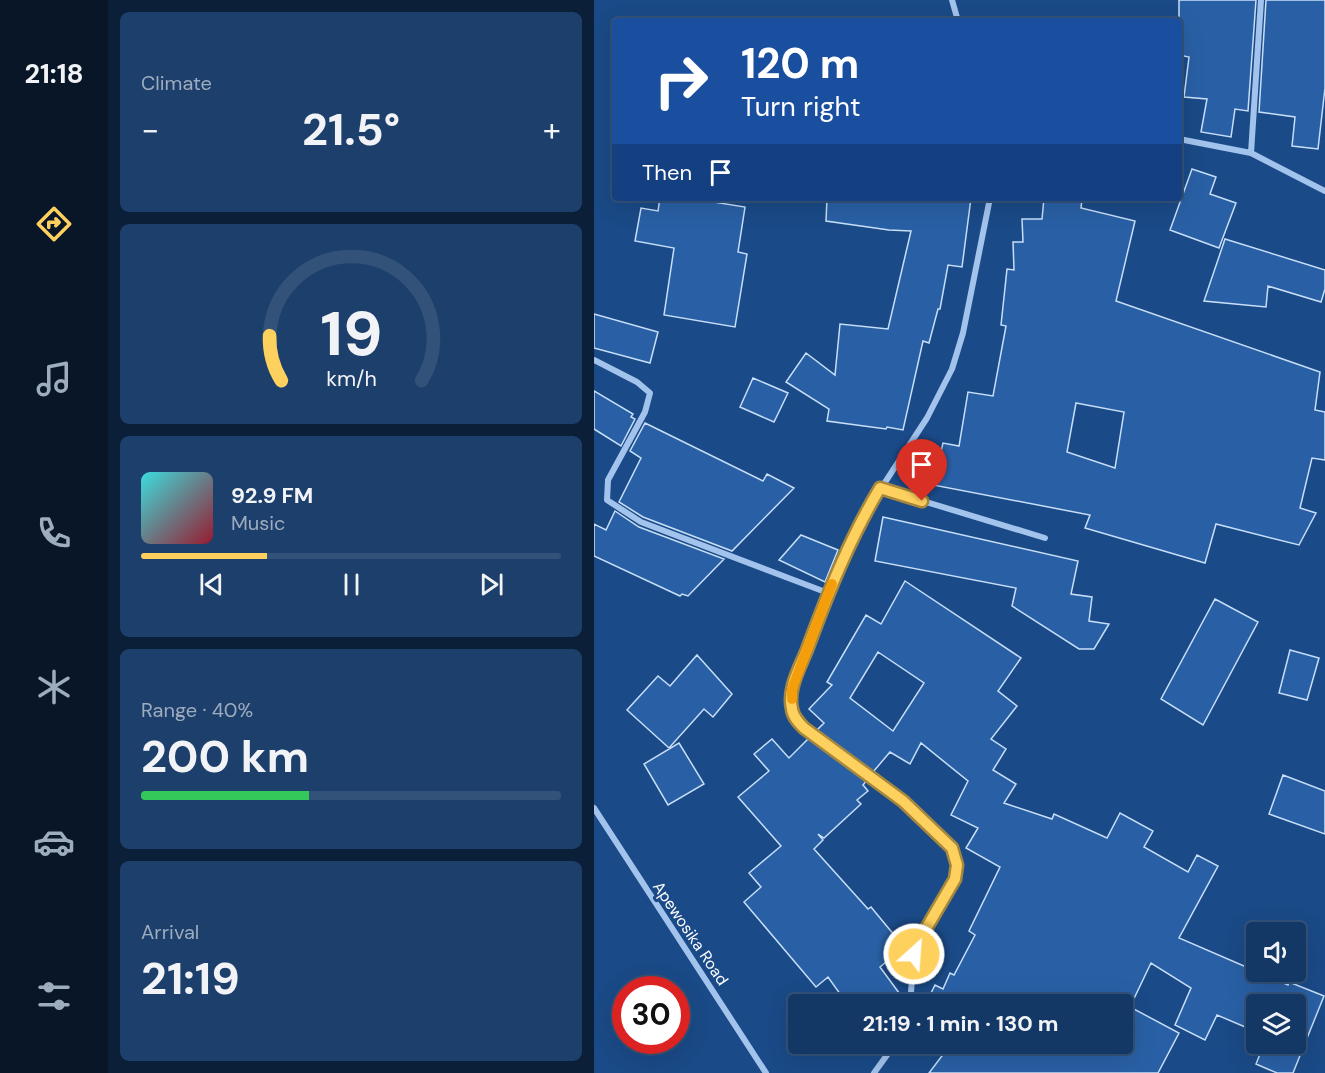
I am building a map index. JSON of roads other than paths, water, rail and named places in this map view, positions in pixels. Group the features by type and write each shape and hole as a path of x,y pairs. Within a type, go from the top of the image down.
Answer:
{"street":[{"path":"952,0 957,18"},
{"path":"1251,153 1261,0"},
{"path":"1182,140 1251,153 1325,191"},
{"path":"911,994 914,954 920,939 955,879 957,865 952,848 903,801 804,728 797,721 792,710 792,689 828,592 865,513 927,418 952,369 963,333 989,201"},
{"path":"594,360 637,382 650,393 645,412 608,480 607,500 640,522 828,592"},
{"path":"880,488 1045,538"},
{"name":"Apewosika Road","path":"594,808 766,1073"},
{"path":"874,1073 888,1054"}]}
